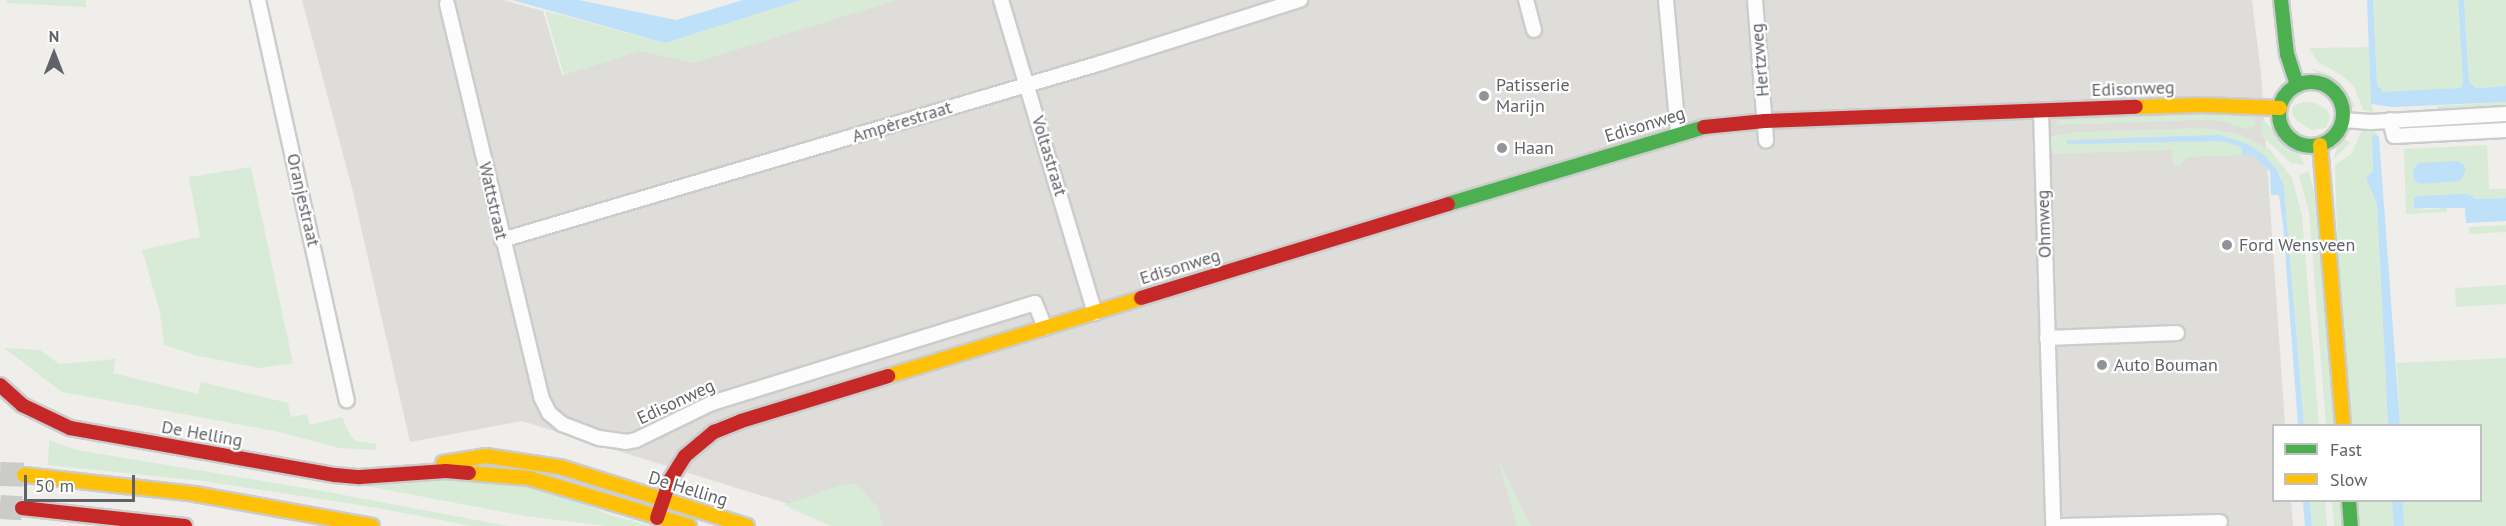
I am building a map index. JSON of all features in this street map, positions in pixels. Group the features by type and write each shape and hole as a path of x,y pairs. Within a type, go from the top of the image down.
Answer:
{"main road":[{"path":"2281,0 2287,54 2297,85"},
{"path":"2316,82 2334,91 2343,107 2343,120 2335,136 2320,145 2304,146 2290,138 2281,124 2280,108 2288,92 2297,85 2316,82"},
{"name":"Edisonweg","path":"657,518 674,473 685,456 714,432 741,421 1678,133 1726,123 1765,121 2235,104 2280,108"},
{"path":"2320,145 2343,424"},
{"name":"De Helling","path":"1,386 22,405 70,428 334,475 360,477 408,472 486,456 518,459 560,466 747,526"},
{"name":"De Helling","path":"408,472 463,472 529,478 689,526"},
{"path":"24,475 195,494 372,526"},
{"path":"2349,502 2351,526"},
{"path":"22,508 185,526"}],"street":[{"name":"Oranjestraat","path":"258,0 347,400"},
{"name":"Voltastraat","path":"1001,0 1095,313"},
{"name":"Ampèrestraat","path":"502,240 1026,85 1300,0"},
{"path":"1526,0 1534,30"},
{"path":"1666,0 1678,133"},
{"name":"Hertzweg","path":"1755,0 1766,141"},
{"name":"Wattstraat","path":"447,4 541,397"},
{"name":"Ohmweg","path":"2041,111 2053,526"},
{"path":"2343,120 2506,114"},
{"path":"2390,120 2394,136 2506,130"},
{"name":"Edisonweg","path":"541,397 549,413 562,424 599,438 626,442 649,436 712,403 1035,303 1045,328"},
{"path":"2047,338 2177,333"},
{"name":"Edisonweg","path":"736,395 741,421"},
{"path":"2063,526 2220,522"}],"shaded area":[{"path":"302,0 503,0 543,11 562,75 639,49 887,0 2252,0 2261,73 2285,424 2272,424 2272,502 2291,502 2293,526 859,526 522,421 410,442 352,188"}],"green space":[{"path":"7,0 86,0 86,7 6,3"},
{"path":"801,0 897,0 693,63 641,51 564,75 545,11 665,43"},
{"path":"2373,0 2458,0 2463,84 2460,88 2383,93 2377,84"},
{"path":"2464,0 2506,0 2506,86 2476,88 2469,82"},
{"path":"2369,47 2371,103 2374,113 2363,110 2354,86 2340,74 2318,62 2309,48"},
{"path":"2309,68 2328,74 2340,82 2356,107 2351,108 2345,93 2337,84"},
{"path":"2304,102 2315,103 2327,110 2330,117 2326,128 2312,130 2296,120 2292,113 2293,106"},
{"path":"2506,102 2506,110 2438,113 2437,106"},
{"path":"2226,114 2255,118 2255,125 2248,129 2221,121 2204,120 2055,125 2059,120"},
{"path":"2260,119 2268,124 2281,141 2299,154 2305,165 2291,163 2263,137"},
{"path":"2506,120 2506,127 2406,131 2406,126"},
{"path":"2204,128 2236,133 2270,150 2292,178 2302,215 2319,424 2304,424 2285,196 2280,175 2264,155 2247,144 2219,135 2080,139 2067,140 2067,143 2215,140 2242,148 2242,155 2187,157 2179,166 2173,165 2172,150 2054,154 2049,152 2048,137 2073,132"},
{"path":"2362,131 2375,131 2376,134 2372,138 2373,171 2366,178 2377,204 2388,424 2351,424 2338,263 2335,165 2351,154"},
{"path":"2343,138 2350,143 2334,159 2337,147"},
{"path":"2487,145 2489,189 2506,189 2506,198 2473,199 2415,210 2447,208 2447,212 2406,214 2404,149"},
{"path":"251,167 293,363 260,368 198,356 164,345 160,312 142,250 200,237 189,177"},
{"path":"2308,170 2314,191 2335,424 2326,424 2309,212 2299,176"},
{"path":"2506,225 2506,232 2469,234 2469,227"},
{"path":"2506,285 2506,304 2456,307 2455,288"},
{"path":"4,348 40,350 59,364 116,359 113,373 198,394 201,382 288,403 291,417 307,414 310,425 342,417 351,437 356,441 376,444 376,450 340,448 275,431 62,392"},
{"path":"2506,358 2506,526 2404,526 2403,502 2482,502 2482,424 2400,424 2397,363"},
{"path":"49,440 77,450 317,490 508,526 472,526 378,508 203,481 48,465"},
{"path":"1498,459 1531,526 1517,526"},
{"path":"447,479 479,480 558,492 607,514 651,526 606,526 525,516 366,486"},
{"path":"853,484 861,488 878,508 883,526 830,526 784,505 842,485"},
{"path":"2310,502 2325,502 2327,526 2312,526"},
{"path":"2332,502 2341,502 2343,526 2334,526"},
{"path":"2357,502 2392,502 2394,526 2359,526"}],"water":[{"path":"512,0 579,0 676,20 743,0 801,0 665,43"},
{"path":"2367,0 2373,0 2377,84 2383,92 2460,88 2463,84 2458,0 2464,0 2469,82 2476,88 2506,86 2506,102 2393,107 2371,104"},
{"path":"2376,134 2379,137 2400,424 2388,424 2377,204 2366,178 2373,171 2372,137"},
{"path":"2219,135 2247,144 2264,155 2277,170 2284,186 2304,424 2298,424 2283,224 2279,195 2271,195 2270,171 2253,156 2242,155 2242,148 2224,141 2068,144 2066,141"},
{"path":"2458,161 2464,165 2466,170 2460,181 2420,184 2414,181 2413,171 2418,163"},
{"path":"2465,194 2473,196 2474,199 2506,198 2506,221 2466,223 2465,208 2414,208 2414,198 2418,196"},
{"path":"2303,502 2310,502 2312,526 2305,526"},
{"path":"2392,502 2403,502 2404,526 2394,526"}],"tunnel":[{"path":"0,474 24,475"},
{"path":"0,507 22,508"}],"traffic: fast":[{"path":"2281,0 2287,54 2297,85"},
{"path":"2311,82 2323,84 2334,91 2341,102 2343,114 2341,126 2334,137 2323,144 2311,146 2299,144 2288,137 2281,126 2279,114 2281,102 2288,91 2299,84 2311,82"},
{"path":"1448,204 1704,127"},
{"path":"2349,502 2351,526"}],"traffic: slow":[{"path":"2136,107 2201,105 2280,108"},
{"path":"2320,145 2343,424"},
{"path":"888,376 1141,298"},
{"path":"443,463 486,456 560,467 747,526"},
{"path":"469,473 529,478 689,526"},
{"path":"24,475 195,494 372,526"}],"traffic: jam":[{"path":"1704,127 1765,121 2136,107"},
{"path":"1141,298 1448,204"},
{"path":"657,518 670,480 685,456 714,432 741,421 888,376"},
{"path":"0,385 22,405 70,428 335,475 360,477 446,471 469,473"},
{"path":"22,508 185,526"}],"place":[{"name":"Patisserie Marijn","path":"1484,96"},
{"name":"Haan","path":"1502,148"},
{"name":"Ford Wensveen","path":"2227,245"},
{"name":"Auto Bouman","path":"2102,365"}]}
